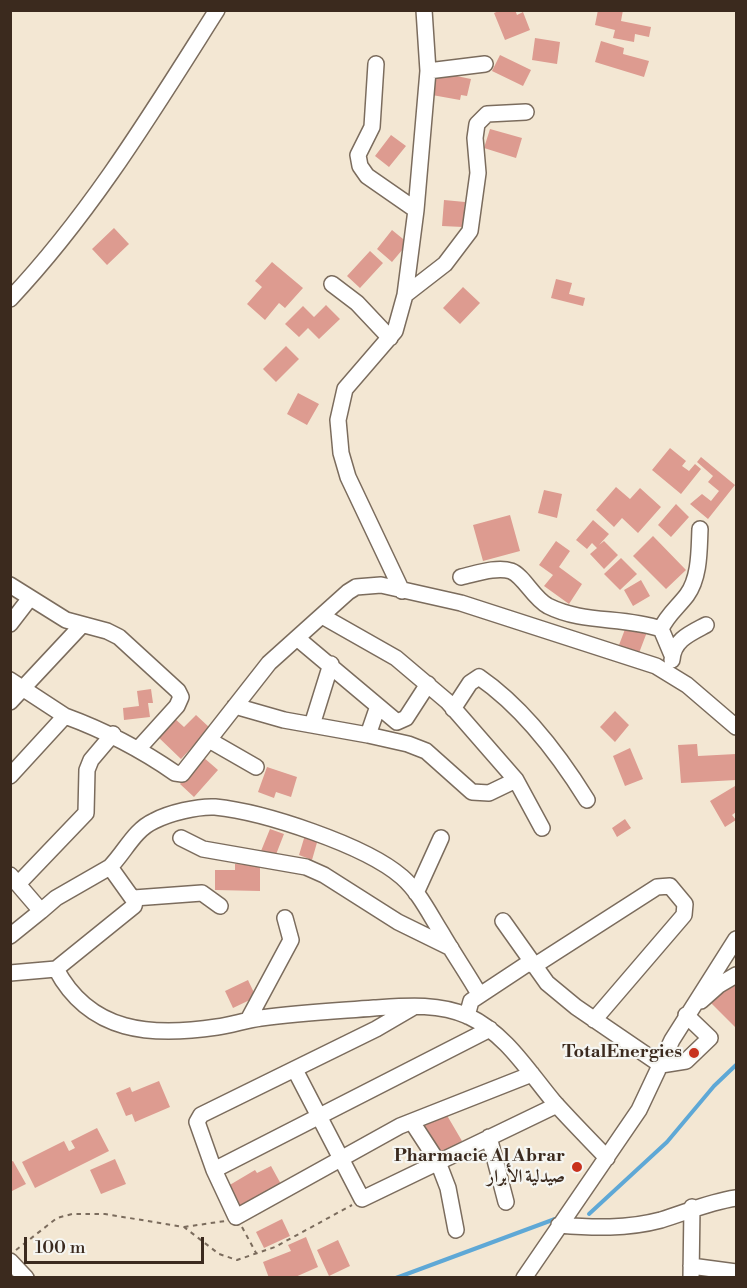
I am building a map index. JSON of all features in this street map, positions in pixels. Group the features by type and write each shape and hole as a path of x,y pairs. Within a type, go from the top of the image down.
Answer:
{"street":[{"path":"10,299 46,261 110,177 217,10"},
{"path":"402,591 348,477 340,446 338,420 345,389 390,338 400,318 405,295 416,210 428,71 424,10"},
{"path":"376,64 372,127 358,155 360,166 367,177 416,210"},
{"path":"428,71 485,64"},
{"path":"405,295 445,264 470,231 478,173 475,138 477,124 487,114 526,112"},
{"path":"332,284 357,303 390,338"},
{"path":"661,629 674,608 687,594 699,558 700,529"},
{"path":"461,577 501,570 513,571 546,605 586,618 637,621 661,629 672,655 672,675"},
{"path":"10,585 66,620 107,631 118,637 178,691 181,697 177,706 139,747"},
{"path":"16,685 65,716 113,734 139,747 178,774 184,772 269,663 356,587 381,585 497,613 656,666 672,675 736,727"},
{"path":"10,624 30,598"},
{"path":"322,616 396,658 428,684 516,780 542,828"},
{"path":"10,702 16,685 82,625"},
{"path":"672,655 678,643 687,634 706,625"},
{"path":"297,638 331,664 393,720 400,722 428,684"},
{"path":"312,725 331,664"},
{"path":"453,709 470,683 479,677 519,712 541,737 568,769 587,800"},
{"path":"235,706 312,725 408,744 426,751 472,792 489,793 516,780"},
{"path":"368,735 378,706"},
{"path":"10,776 65,716"},
{"path":"41,911 14,879 86,813 87,770 91,760 113,734"},
{"path":"209,740 256,767"},
{"path":"10,936 56,898 110,867 138,832 151,822 165,816 213,807 246,812 326,837 379,861 401,877 416,893 479,994"},
{"path":"181,838 203,849 306,867 324,875 398,922 451,948"},
{"path":"416,893 441,838"},
{"path":"10,974 56,969 134,906 134,898 110,867"},
{"path":"467,1016 471,1001 479,994 657,887 670,886 685,904 684,915 594,1020"},
{"path":"134,898 202,893 220,906"},
{"path":"248,1020 291,940 285,918"},
{"path":"503,921 547,983 594,1020 661,1065 686,1061 710,1038 686,1015"},
{"path":"524,1278 639,1110 686,1015 736,939"},
{"path":"56,969 66,987 82,1004 115,1024 138,1029 179,1030 218,1027 308,1011 417,1005 467,1016 490,1029 506,1043 557,1105 607,1158"},
{"path":"686,1015 719,985 736,975"},
{"path":"417,1005 376,1029 198,1118 197,1122 214,1170 236,1217 412,1122 532,1074"},
{"path":"214,1170 490,1029"},
{"path":"295,1070 362,1199 557,1105"},
{"path":"412,1122 438,1162 448,1188 456,1230"},
{"path":"489,1137 506,1202"},
{"path":"559,1225 594,1228 634,1225 660,1220 692,1207 736,1198"},
{"path":"692,1207 691,1272 736,1272"},
{"path":"10,1261 26,1278"}],"path":[{"path":"184,1227 219,1254 237,1260 275,1247 362,1199"},
{"path":"10,1255 57,1218 72,1214 105,1214 184,1227 206,1226 236,1217 256,1252"}],"building":[{"path":"501,10 515,10 517,15 523,12 530,30 505,40 494,13"},
{"path":"598,10 623,10 621,21 651,27 649,37 635,34 634,42 613,38 615,30 595,25"},
{"path":"535,38 560,42 557,64 532,60"},
{"path":"601,41 624,48 623,54 649,61 644,77 595,62"},
{"path":"500,55 531,70 523,86 492,71"},
{"path":"437,72 471,79 467,96 461,95 460,100 432,95"},
{"path":"490,129 522,138 516,158 484,148"},
{"path":"391,135 406,146 389,167 375,156"},
{"path":"444,200 465,202 463,227 442,226"},
{"path":"114,228 129,244 107,265 92,249"},
{"path":"392,230 408,243 392,262 377,249"},
{"path":"370,251 383,263 360,288 347,276"},
{"path":"272,262 303,288 285,308 279,303 265,320 247,304 262,287 255,281"},
{"path":"556,279 572,283 569,294 585,298 583,306 551,298"},
{"path":"463,287 480,303 460,324 443,308"},
{"path":"326,305 340,319 319,339 308,328 299,337 285,324 303,306 314,317"},
{"path":"286,346 299,359 276,382 263,369"},
{"path":"298,393 319,404 307,425 287,414"},
{"path":"670,448 686,461 682,466 689,471 695,464 701,469 681,494 652,470"},
{"path":"701,457 735,485 708,519 690,504 702,494 711,501 719,491 708,482 713,476 697,462"},
{"path":"616,487 630,499 640,488 661,507 638,533 622,518 614,527 596,510"},
{"path":"544,490 562,494 557,518 538,513"},
{"path":"676,504 689,517 671,537 658,525"},
{"path":"510,515 520,551 483,561 473,525"},
{"path":"593,520 609,534 599,545 604,541 618,555 604,569 590,554 597,548 592,543 587,549 576,540"},
{"path":"653,536 686,570 666,589 633,556"},
{"path":"556,541 570,551 559,567 582,584 569,604 544,586 553,575 539,565"},
{"path":"621,558 637,574 620,590 604,574"},
{"path":"641,580 650,596 633,606 624,590"},
{"path":"627,624 647,632 639,653 619,645"},
{"path":"151,689 153,703 148,703 150,717 124,720 123,708 139,706 137,691"},
{"path":"615,711 629,725 615,742 600,727"},
{"path":"196,715 210,728 181,759 156,735 173,717 184,727"},
{"path":"697,744 698,756 736,754 736,780 681,783 678,745"},
{"path":"630,748 643,779 625,786 613,756"},
{"path":"203,757 218,770 194,797 180,784"},
{"path":"267,767 297,777 291,797 276,792 274,798 258,792"},
{"path":"735,786 736,812 732,815 736,820 725,827 710,801"},
{"path":"625,819 631,828 617,837 612,828"},
{"path":"270,829 284,834 275,857 261,851"},
{"path":"305,835 318,839 312,860 299,855"},
{"path":"235,864 260,865 260,891 215,890 215,870 235,870"},
{"path":"736,978 736,1028 710,1002"},
{"path":"248,980 256,997 233,1008 225,991"},
{"path":"159,1081 170,1107 135,1122 132,1114 126,1116 116,1093 130,1087 132,1092"},
{"path":"445,1112 462,1141 441,1154 424,1124"},
{"path":"97,1128 109,1151 35,1188 22,1162 64,1141 69,1151 75,1148 71,1141"},
{"path":"115,1159 126,1184 101,1194 90,1170"},
{"path":"13,1161 26,1184 10,1192 10,1162"},
{"path":"271,1166 282,1186 242,1210 228,1186 255,1170 257,1173"},
{"path":"282,1219 290,1236 264,1248 256,1232"},
{"path":"306,1237 318,1267 293,1278 269,1278 263,1262 291,1251 288,1245"},
{"path":"338,1240 350,1266 329,1276 317,1250"}],"waterway":[{"path":"589,1214 667,1142 714,1086 736,1065"},
{"path":"396,1278 555,1219"}],"place":[{"name":"TotalEnergies","path":"694,1053"},
{"name":"Pharmacie Al Abrar صيدلية الأبرار","path":"577,1167"}]}
